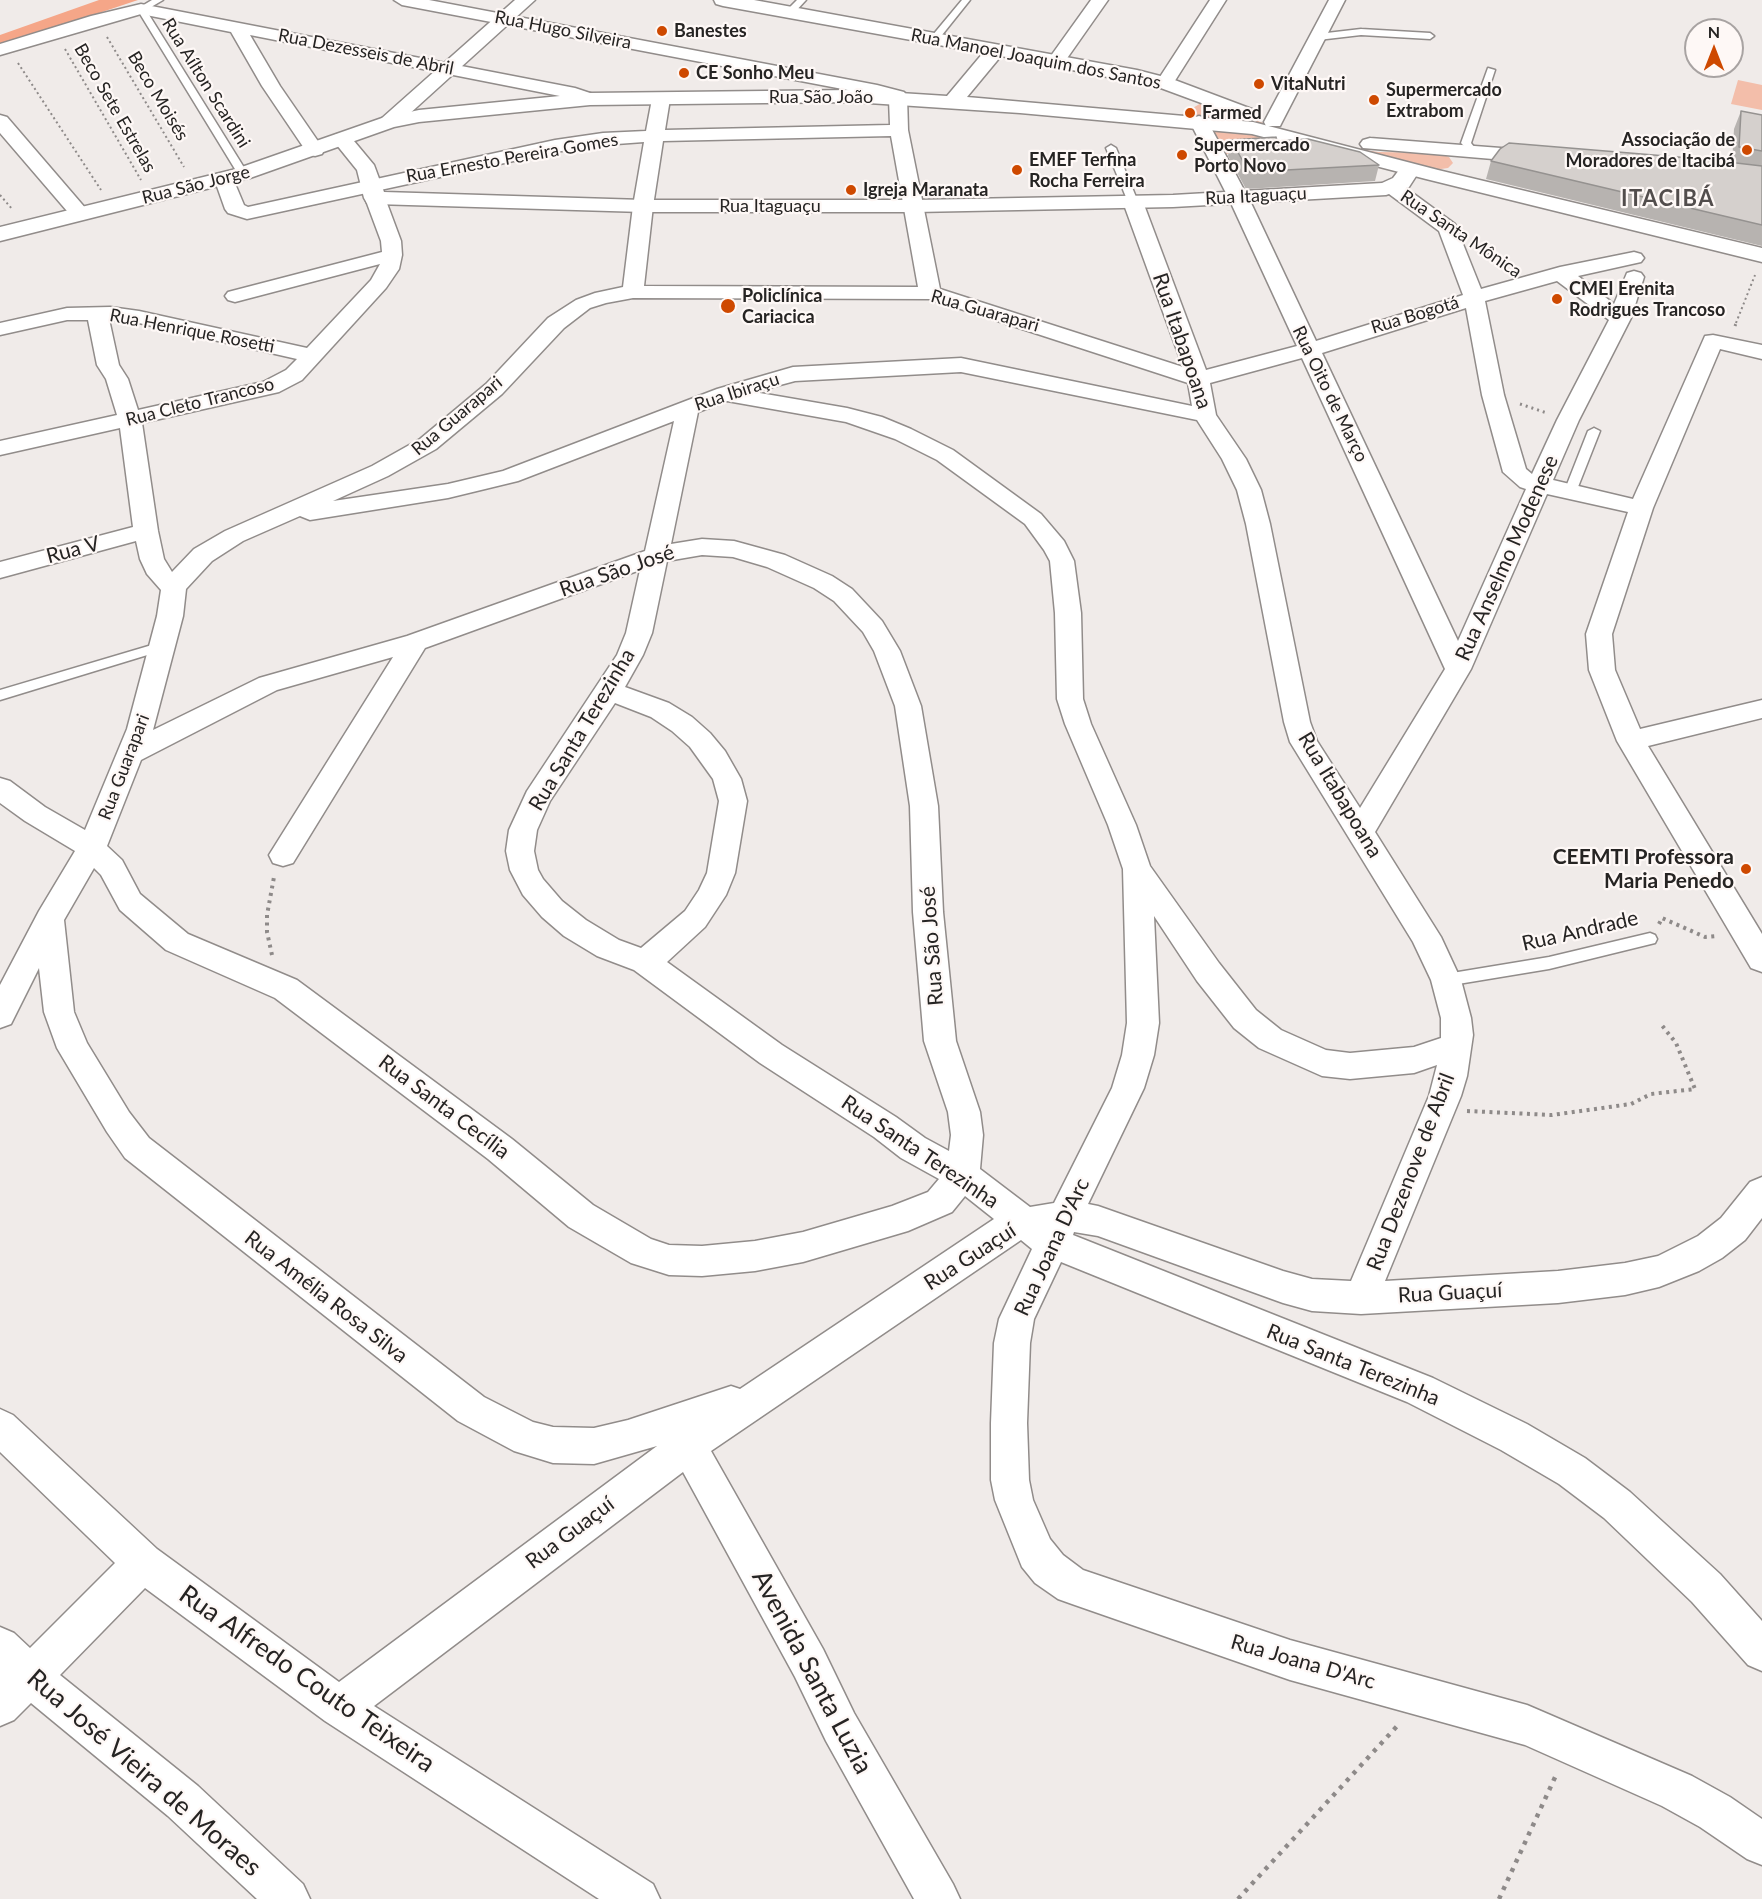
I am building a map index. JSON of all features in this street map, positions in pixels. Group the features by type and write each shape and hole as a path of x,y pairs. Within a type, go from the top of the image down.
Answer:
{"main road":[{"path":"388,122 526,0"},
{"name":"Rua Manoel Joaquim dos Santos","path":"723,0 796,6 934,38 1130,74 1165,83 1316,135 1379,146 1559,158"},
{"path":"953,102 996,50"},
{"name":"Rua São João","path":"388,122 419,116 590,99 832,96 899,98 1253,128 1409,170"},
{"name":"Rua São Jorge","path":"0,234 233,176 315,150 388,122"},
{"path":"342,139 367,169 373,191"},
{"path":"1433,176 1450,171 1458,165 1463,150"},
{"path":"1463,150 1474,180 1483,187"},
{"path":"1392,187 1401,182 1409,170 1483,187 1759,265"},
{"name":"Rua Itaguaçu","path":"373,191 643,207 915,206 1133,202 1392,187"}],"street":[{"name":"Rua Hugo Silveira","path":"402,0 867,88 895,94 899,98"},
{"path":"1057,60 1100,0"},
{"path":"1165,83 1218,0"},
{"path":"1273,122 1336,0"},
{"path":"4,48 141,9"},
{"name":"Rua Dezesseis de Abril","path":"141,9 575,93 590,99"},
{"path":"237,27 271,86 315,150"},
{"path":"899,98 899,130 930,293"},
{"path":"633,292 643,207 657,135 661,99"},
{"path":"0,121 80,214"},
{"name":"Rua Oito de Março","path":"1199,122 1238,197 1458,669"},
{"name":"Rua Ernesto Pereira Gomes","path":"233,176 235,209 247,213 373,191 555,146 603,139 657,135 899,130"},
{"name":"Rua Santa Mônica","path":"1392,187 1448,228"},
{"path":"235,296 392,255 391,241 373,191"},
{"name":"Rua Itabapoana","path":"1133,202 1198,379 1205,415 1234,459 1255,508 1304,742 1426,937 1446,980 1456,1018 1456,1046"},
{"path":"1448,228 1474,297 1493,395 1512,463 1520,478 1539,485 1641,508"},
{"name":"Rua Cleto Trancoso","path":"0,448 271,387 294,375 379,284 389,269 392,255"},
{"name":"Rua Bogotá","path":"1198,379 1308,350 1474,297 1560,273 1634,267"},
{"name":"Rua Anselmo Modenese","path":"1361,831 1458,669 1568,420 1620,318 1634,267"},
{"path":"1560,273 1620,318"},
{"name":"Rua Guarapari","path":"0,1015 8,983 92,848 146,710 174,588 184,574 203,555 234,536 408,457 445,431 494,388 564,316 592,300 633,292 930,293 952,297 1198,379"},
{"path":"97,313 108,365 117,379 130,419 146,531 156,569 164,581 174,588"},
{"name":"Rua Henrique Rosetti","path":"0,329 68,314 97,313 139,317 313,356"},
{"path":"1762,352 1722,337 1641,508 1599,634 1602,670 1631,741 1762,960"},
{"name":"Rua Ibiraçu","path":"280,514 338,509 489,482 531,470 725,394 793,374 961,365 1205,415"},
{"name":"Rua Joana D'Arc","path":"725,394 848,415 874,422 903,434 945,455 981,478 1033,519 1044,531 1062,561 1068,613 1070,699 1078,724 1122,825 1137,869 1143,1023 1138,1055 1128,1088 1017,1319 1010,1363 1010,1470 1014,1500 1036,1553 1049,1569 1072,1585 1094,1594 1290,1660 1527,1725 1677,1791 1762,1844"},
{"name":"Rua Santa Terezinha","path":"688,408 639,633 630,655 609,691 537,798 523,830 520,851 524,870 533,887 552,909 575,928 608,948 645,962 771,1054 885,1126 913,1148 963,1175 1023,1223"},
{"name":"Rua V","path":"0,570 146,531"},
{"name":"Rua São José","path":"130,754 268,684 416,642 655,556 702,547 734,549 798,570 843,594 873,627 887,651 908,706 921,774 928,912 940,1041 964,1112 967,1135 963,1175"},
{"path":"283,855 416,642"},
{"path":"609,691 660,710 682,724 716,758 727,779 734,801 721,873 711,895 695,919 645,962"},
{"path":"1631,741 1762,709"},
{"name":"Rua Santa Cecília","path":"0,788 35,814 92,848 112,868 130,902 177,942 286,989 500,1149 581,1216 625,1243 669,1260 702,1261 755,1256 802,1247 896,1220 940,1202 963,1175"},
{"path":"1137,869 1226,996 1245,1020 1270,1039 1323,1063 1350,1066 1414,1060 1456,1046"},
{"name":"Rua Amélia Rosa Silva","path":"49,919 59,1012 73,1048 118,1122 137,1148 471,1409 527,1438 553,1445 594,1446 628,1438 763,1393"},
{"name":"Rua Dezenove de Abril","path":"1361,1298 1440,1109 1451,1076 1456,1046"},
{"name":"Rua Guaçuí","path":"339,1707 688,1445 1006,1230 1023,1223 1058,1230 1098,1221 1283,1287 1312,1295 1361,1298 1558,1287 1625,1279 1659,1271 1687,1260 1718,1241 1733,1229 1762,1192"},
{"name":"Rua Santa Terezinha","path":"1058,1230 1420,1390 1514,1437 1572,1471 1617,1505 1706,1588 1762,1651"},
{"name":"Rua Alfredo Couto Teixeira","path":"0,1427 143,1563 339,1707 638,1899"},
{"name":"Avenida Santa Luzia","path":"688,1445 809,1663 840,1727 938,1899"},
{"path":"0,1706 143,1563"},
{"name":"Rua José Vieira de Moraes","path":"0,1647 31,1677 183,1801 288,1899"}],"lane":[{"path":"141,9 159,0"},
{"path":"934,38 966,0"},
{"name":"Rua Aílton Scardini","path":"141,9 233,176"},
{"path":"1317,37 1361,32 1430,36"},
{"path":"1463,150 1491,70"},
{"name":"Rua Itabapoana","path":"1111,148 1133,202"},
{"path":"1570,492 1594,431"},
{"path":"0,695 162,646"},
{"name":"Rua Andrade","path":"1446,980 1549,963 1650,939"}],"path":[{"name":"Beco Moisés","path":"97,20 195,186"},
{"name":"Beco Sete Estrelas","path":"56,33 151,196"},
{"path":"4,48 111,206"},
{"name":"Rua Santa Mônica","path":"1448,228 1529,281"},
{"path":"1722,337 1759,265"},
{"path":"1516,403 1557,416"},
{"path":"283,855 269,896 267,932 275,967 286,989"},
{"name":"Rua Andrade","path":"1650,939 1662,918 1706,937 1747,935"},
{"path":"1440,1109 1552,1115 1632,1104 1651,1094 1695,1089 1680,1050 1660,1023"},
{"path":"1238,1899 1424,1697"},
{"path":"1499,1899 1571,1743"}],"shaded area":[{"path":"99,0 138,0 0,46 0,35"},
{"path":"1738,80 1762,85 1762,110 1731,104"},
{"path":"1203,102 1284,130 1345,147 1378,152 1439,153 1449,157 1453,163 1448,168 1434,170 1179,116"},
{"path":"1227,127 1304,150 1223,154 1212,130"}],"building":[{"path":"1741,111 1762,115 1762,151 1739,147"},
{"path":"1276,137 1277,141 1308,139 1360,152 1379,165 1249,172 1231,140"},
{"path":"1509,143 1762,166 1762,225 1491,161 1500,149"}],"place":[{"name":"Banestes","path":"662,31"},
{"name":"CE Sonho Meu","path":"684,73"},
{"name":"VitaNutri","path":"1259,84"},
{"name":"Supermercado Extrabom","path":"1374,100"},
{"name":"Farmed","path":"1190,113"},
{"name":"Associação de Moradores de Itacibá","path":"1747,150"},
{"name":"Supermercado Porto Novo","path":"1182,155"},
{"name":"EMEF Terfina Rocha Ferreira","path":"1017,170"},
{"name":"Igreja Maranata","path":"851,190"},
{"name":"CMEI Erenita Rodrigues Trancoso","path":"1557,299"},
{"name":"Policlínica Cariacica","path":"728,306"},
{"name":"CEEMTI Professora Maria Penedo","path":"1746,869"}],"district":[{"name":"ITACIBÁ","path":"1668,199"}]}
